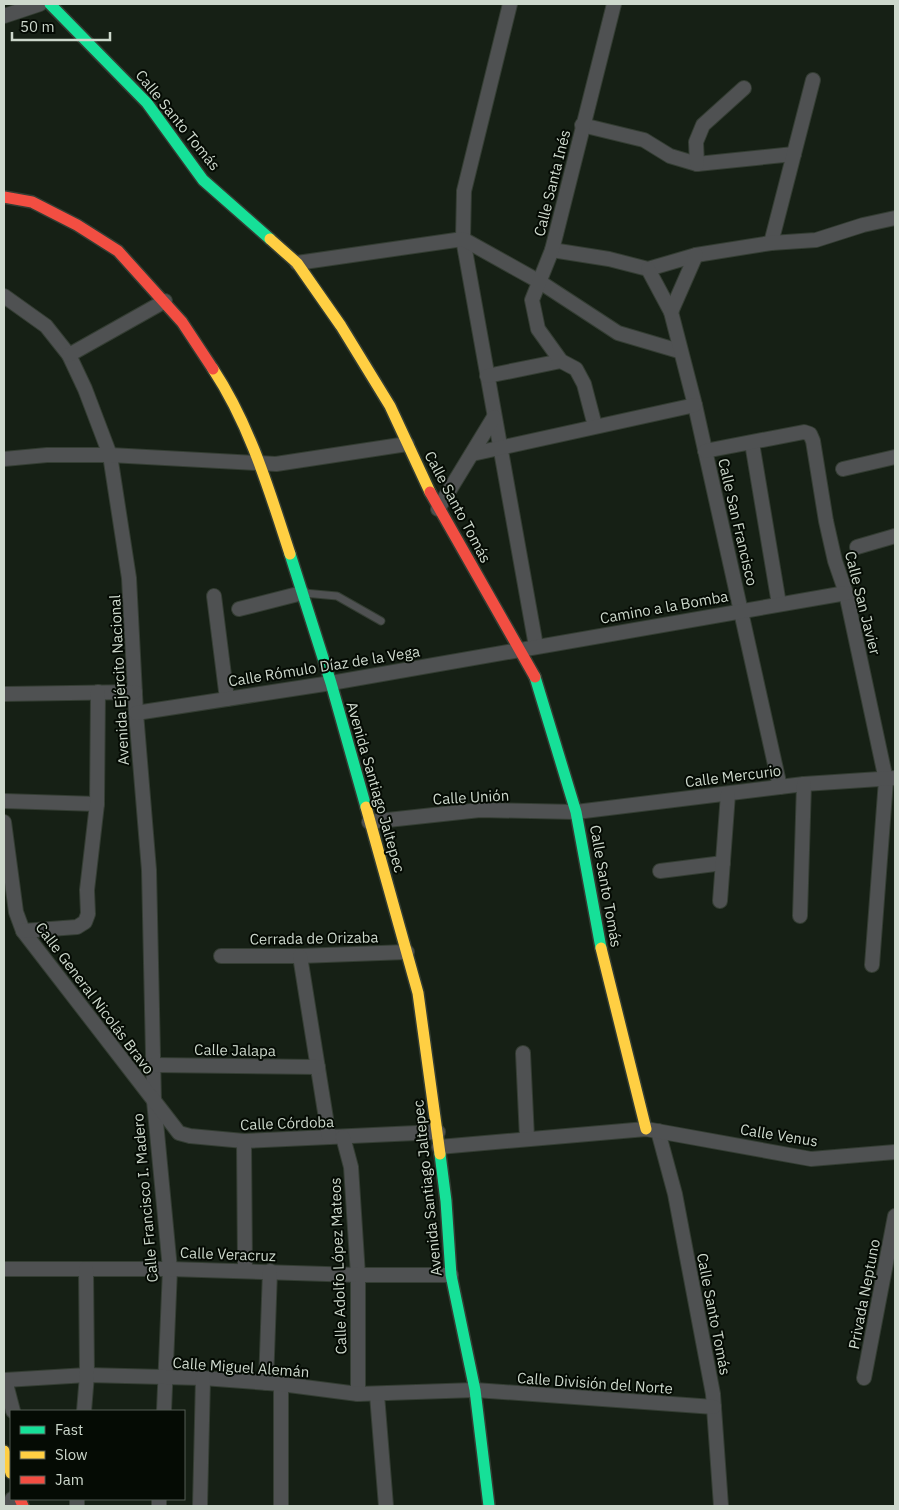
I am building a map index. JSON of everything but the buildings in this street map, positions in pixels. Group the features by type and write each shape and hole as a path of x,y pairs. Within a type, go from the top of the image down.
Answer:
{"street":[{"path":"4,16 40,4"},
{"name":"Calle Santo Tomás","path":"50,4 147,103 203,180 297,263 341,326 381,390 438,509 534,675 576,812 604,966 652,1130 675,1194 714,1408 722,1506"},
{"path":"510,4 464,191 463,239 536,646"},
{"name":"Calle Santa Inés","path":"595,426 584,384 576,369 561,361 538,329 532,300 552,250 614,4"},
{"path":"771,243 813,80"},
{"path":"697,164 696,142 703,125 744,88"},
{"path":"582,125 644,140 670,156 697,164 794,154"},
{"name":"Avenida Santiago Jaltepec","path":"4,197 32,202 77,225 118,251 182,322 223,384 243,423 260,463 331,683 418,993 440,1147 451,1275 474,1390 489,1506"},
{"path":"552,250 608,259 648,269 696,256 771,243 816,240 863,225 895,218"},
{"path":"297,263 463,239 540,282 618,333 679,351"},
{"path":"671,312 696,256"},
{"name":"Calle San Francisco","path":"648,269 671,312 679,351 695,405 780,787"},
{"name":"Avenida Ejército Nacional","path":"4,296 46,326 69,355 101,427 110,455 129,578 136,713 149,870 154,1101"},
{"path":"69,355 165,301"},
{"path":"488,376 561,361"},
{"path":"472,454 695,405"},
{"path":"438,509 494,416"},
{"name":"Calle San Javier","path":"752,443 804,432 810,434 813,441 835,560 846,593 890,779 872,964"},
{"path":"705,451 752,443 779,604"},
{"path":"4,459 110,455 276,464 407,444"},
{"path":"843,469 895,457"},
{"path":"857,547 895,536"},
{"path":"239,609 302,593"},
{"name":"Camino a la Bomba","path":"518,650 846,593"},
{"path":"214,596 228,699"},
{"name":"Calle Rómulo Díaz de la Vega","path":"136,713 331,683 518,650"},
{"path":"23,931 77,927 85,922 88,914 87,890 97,804 98,692"},
{"path":"4,694 135,692"},
{"name":"Calle Mercurio","path":"576,812 804,784 890,779"},
{"path":"800,916 804,784"},
{"path":"720,902 728,794"},
{"path":"4,801 97,804"},
{"name":"Calle Unión","path":"369,822 480,810 576,812"},
{"name":"Calle General Nicolás Bravo","path":"4,822 16,912 23,931 154,1101"},
{"path":"660,870 723,863"},
{"name":"Cerrada de Orizaba","path":"221,956 300,956 407,952"},
{"name":"Calle Adolfo López Mateos","path":"300,956 318,1067 336,1137 351,1167 358,1275 358,1394"},
{"path":"523,1052 527,1138"},
{"name":"Calle Jalapa","path":"152,1065 318,1067"},
{"name":"Calle Córdoba","path":"154,1101 179,1133 190,1136 244,1141 438,1132"},
{"name":"Calle Francisco I. Madero","path":"154,1101 170,1268 164,1410"},
{"path":"440,1147 527,1138 652,1130"},
{"name":"Calle Venus","path":"652,1130 811,1159 895,1152"},
{"path":"244,1141 245,1270"},
{"name":"Privada Neptuno","path":"864,1378 895,1216"},
{"name":"Calle Veracruz","path":"4,1269 170,1268 358,1275 451,1275"},
{"path":"84,1410 87,1375 86,1269"},
{"path":"266,1383 270,1271"},
{"name":"Calle Miguel Alemán","path":"5,1380 87,1375 203,1378 281,1384 377,1395 474,1390"},
{"path":"200,1506 203,1378"},
{"path":"5,1380 13,1410"},
{"path":"281,1384 282,1506"},
{"name":"Calle División del Norte","path":"474,1390 714,1408"},
{"path":"377,1395 386,1506"},
{"path":"4,1451 10,1470"}],"lane":[{"path":"302,593 314,592 337,596 381,621"}],"traffic: fast":[{"path":"50,4 147,103 203,180 270,239"},
{"path":"290,554 331,683 366,807"},
{"path":"535,677 576,812 601,948"},
{"path":"440,1154 446,1201 451,1275 475,1390 489,1506"}],"traffic: slow":[{"path":"270,239 297,263 341,326 390,406 430,492"},
{"path":"213,369 238,413 258,458 290,554"},
{"path":"366,807 418,993 440,1154"},
{"path":"601,948 646,1129"},
{"path":"4,1451 10,1470"}],"traffic: jam":[{"path":"4,197 32,202 77,225 118,251 182,322 213,369"},
{"path":"430,492 535,677"},
{"path":"20,1500 23,1506"}]}
